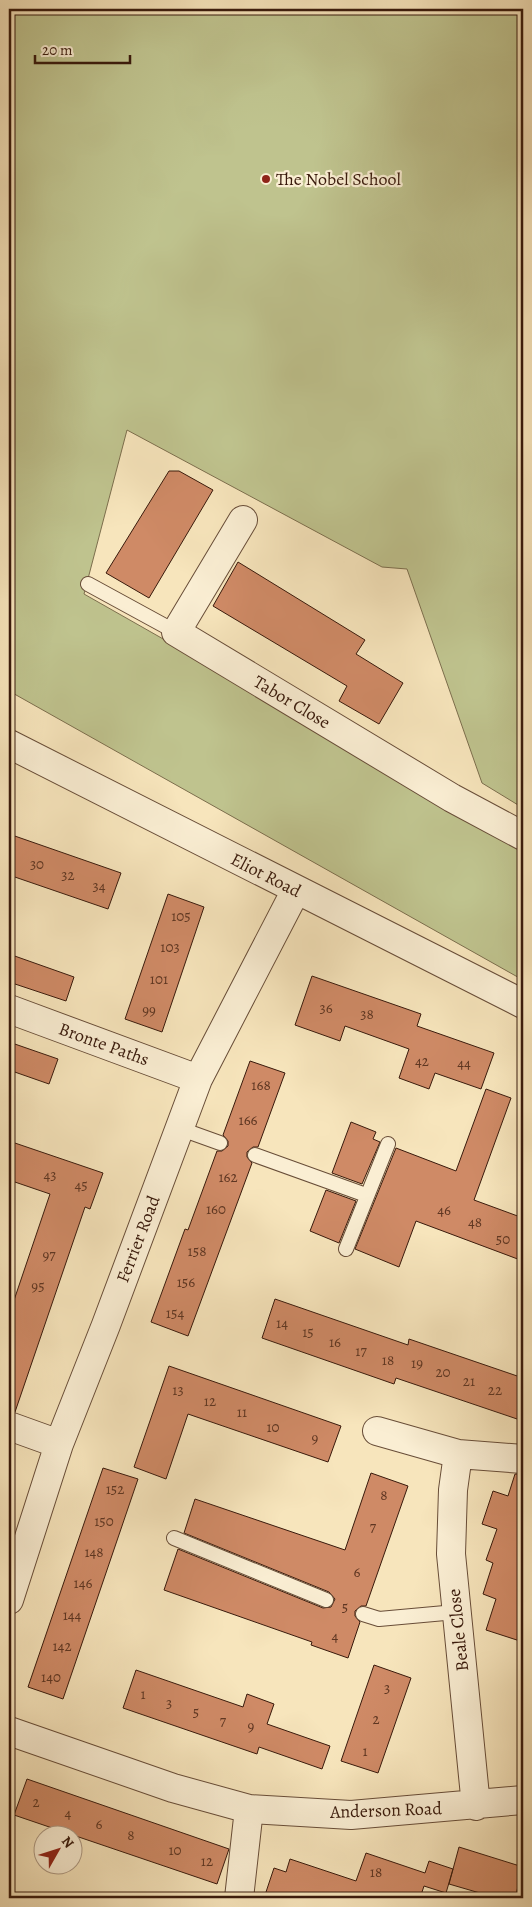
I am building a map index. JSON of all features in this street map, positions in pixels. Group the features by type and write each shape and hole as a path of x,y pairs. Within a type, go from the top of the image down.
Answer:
{"street":[{"path":"176,632 244,520"},
{"name":"Tabor Close","path":"176,632 452,798 523,836"},
{"name":"Eliot Road","path":"9,744 523,1004"},
{"name":"Ferrier Road","path":"9,1600 59,1444 181,1129 198,1079 296,890"},
{"name":"Bronte Paths","path":"9,1009 198,1079"},
{"path":"9,1426 59,1444"},
{"path":"377,1431 458,1454 523,1459"},
{"name":"Beale Close","path":"458,1454 450,1527 450,1554 476,1806"},
{"name":"Anderson Road","path":"9,1731 173,1788 249,1808 351,1815 476,1806 523,1800"},
{"path":"238,1898 249,1808"}],"lane":[{"path":"88,584 176,632"},
{"path":"181,1129 220,1143"},
{"path":"346,1249 388,1144"},
{"path":"255,1155 366,1195"},
{"path":"174,1538 326,1600"},
{"path":"363,1614 379,1619 456,1612"}],"green space":[{"name":"The Nobel School","path":"9,9 482,9 523,12 523,808 482,783 407,569 382,567 127,430 84,594 429,790 523,850 523,980 9,691"}],"building":[{"path":"169,471 179,471 213,490 149,598 106,573"},
{"path":"238,562 365,640 356,654 403,683 379,724 339,701 347,686 213,606"},
{"path":"9,834 121,873 108,909 9,875"},
{"path":"168,894 204,907 162,1032 125,1019"},
{"path":"9,954 74,977 66,1001 9,982"},
{"path":"312,976 421,1014 417,1026 494,1053 481,1089 435,1073 429,1089 399,1078 409,1049 345,1026 340,1041 295,1025"},
{"path":"9,1042 58,1059 49,1084 9,1070"},
{"path":"250,1061 285,1073 258,1147 253,1147 247,1152 247,1157 252,1163 188,1336 151,1322 185,1229 188,1230 217,1151 222,1151 228,1146 228,1141 223,1135"},
{"path":"486,1089 511,1098 474,1200 523,1218 523,1261 416,1221 399,1267 355,1249 396,1148 456,1171"},
{"path":"351,1122 376,1132 373,1139 380,1142 362,1184 332,1173"},
{"path":"9,1141 103,1173 90,1209 85,1207 15,1412 9,1411 9,1315 50,1194 9,1180"},
{"path":"326,1190 356,1201 339,1243 310,1231"},
{"path":"275,1299 408,1345 409,1339 523,1378 523,1421 396,1378 394,1384 262,1338"},
{"path":"169,1366 341,1426 328,1462 188,1414 166,1479 134,1467"},
{"path":"103,1468 138,1479 63,1699 28,1687"},
{"path":"371,1473 408,1486 366,1606 361,1606 355,1611 355,1616 360,1622 348,1658 311,1645 312,1642 164,1590 178,1549 323,1608 331,1607 335,1599 329,1592 184,1533 195,1499 345,1550"},
{"path":"515,1474 523,1474 523,1642 486,1630 496,1599 483,1594 493,1563 486,1560 497,1529 482,1524 493,1491 508,1496"},
{"path":"374,1665 411,1678 378,1773 341,1761"},
{"path":"136,1670 243,1707 247,1694 274,1704 267,1724 330,1746 322,1769 259,1747 257,1754 123,1708"},
{"path":"27,1779 229,1849 217,1884 82,1838 82,1824 40,1824 14,1815"},
{"path":"459,1847 523,1867 515,1898 497,1898 449,1884"},
{"path":"366,1853 425,1873 429,1861 453,1869 446,1893 424,1886 420,1898 264,1898 274,1868 286,1872 290,1859 356,1881"}],"place":[{"name":"The Nobel School","path":"266,179"}]}
